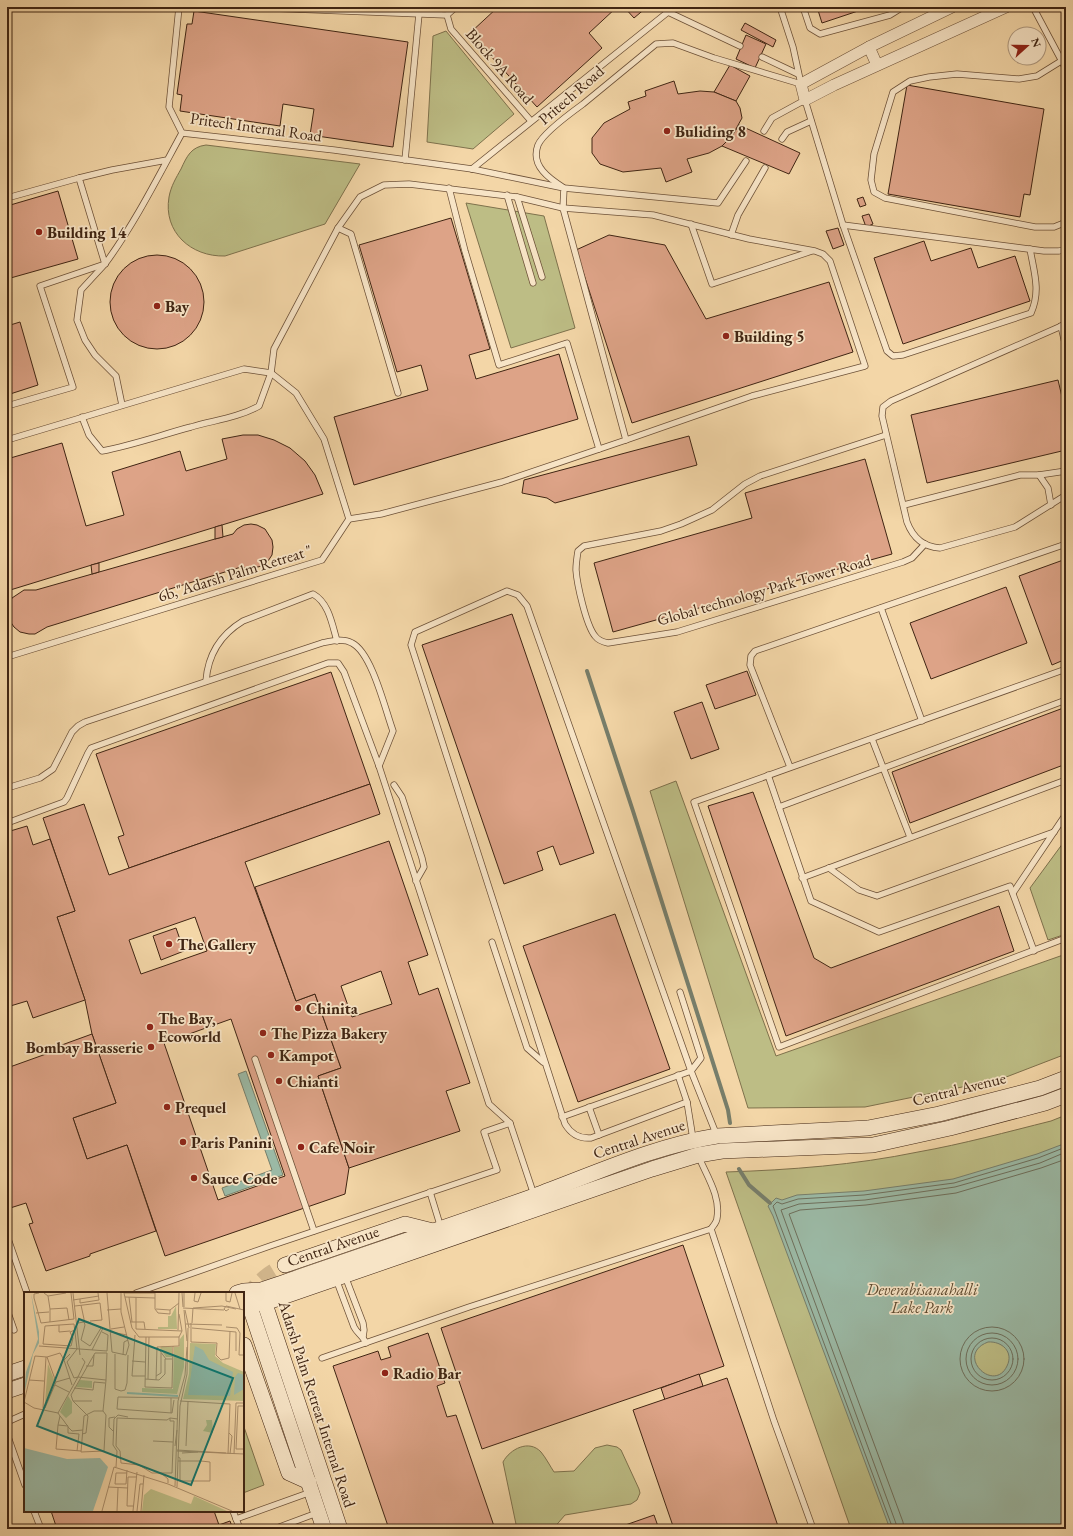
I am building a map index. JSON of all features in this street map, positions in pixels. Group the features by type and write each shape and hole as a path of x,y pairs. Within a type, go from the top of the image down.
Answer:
{"street":[{"path":"952,7 869,47 828,69 799,79 805,100 999,8"},
{"path":"869,47 877,65"},
{"path":"828,69 834,85"},
{"name":"Central Avenue","path":"244,1298 263,1297 340,1277 652,1169 717,1136 868,1128 939,1114 1040,1088 1066,1078"},
{"name":"Central Avenue","path":"263,1297 437,1230 646,1154 696,1147 722,1151 873,1144 950,1128 1045,1103 1066,1095"},
{"path":"285,1265 405,1224 437,1230"},
{"name":"Adarsh Palm Retreat Internal Road","path":"263,1297 317,1497 324,1529"},
{"name":"Adarsh Palm Retreat Internal Road","path":"244,1301 317,1497 340,1529"},
{"path":"244,1345 289,1473 317,1497"},
{"path":"7,1374 24,1368"},
{"path":"7,1391 24,1385"}],"lane":[{"name":"Pritech Internal Road","path":"179,7 169,108 182,132 334,150 472,169 564,188"},
{"path":"243,7 447,15 456,7"},
{"name":"Block 9A Road","path":"472,169 668,12 672,7"},
{"path":"780,7 793,47 799,79"},
{"path":"802,7 810,28 820,34 890,15 904,7"},
{"path":"1033,7 1064,60 1066,69"},
{"path":"668,12 740,46"},
{"path":"405,160 418,14"},
{"name":"Block 9A Road","path":"447,15 451,29 531,122"},
{"name":"Pritech Road","path":"746,161 718,203 564,188 548,177 540,168 537,155 538,145 555,125 656,44 673,43 714,58 799,79"},
{"path":"762,57 799,79"},
{"path":"1064,60 1037,76 1019,79 957,74 910,81 893,92 874,154 871,180 874,192 885,198 1035,227 1054,227 1064,223 1066,210"},
{"path":"764,131 772,118 805,100 843,225 887,351 893,356 903,355 1031,313 1035,304 1037,293 1030,249"},
{"path":"782,140 787,132 811,121"},
{"path":"122,405 116,376 95,355 85,340 77,320 81,290 105,264 120,243 168,160 182,132"},
{"path":"7,198 112,170 168,160"},
{"path":"731,235 738,215 765,168"},
{"path":"79,178 105,264"},
{"path":"7,440 82,417 122,405 244,369 271,373 296,393 324,439 349,519 381,514 502,482 752,396 865,366 830,261 823,254 815,250 731,235 653,215 563,208 507,195 449,188 409,184 384,185 360,197 338,228 274,349 271,373 259,406 244,414 192,426 129,446 102,451 89,435 82,417"},
{"path":"449,188 465,251 499,365 567,343 599,449"},
{"path":"564,188 563,208 626,440"},
{"path":"507,195 533,283"},
{"path":"517,197 542,277"},
{"path":"691,224 712,284 815,250"},
{"path":"843,225 1044,251 1059,251 1066,249"},
{"path":"338,228 351,234 398,393"},
{"path":"7,406 73,387 40,286 105,264"},
{"path":"1066,348 1064,325 891,401 884,407 882,416 907,522 911,532 917,540 925,544 940,548 1015,527 1066,495"},
{"name":"Global technology Park Tower Road","path":"886,435 760,476 745,484 712,510 681,524 661,531 588,544 581,548 578,551 576,571 584,610 592,632 600,641 608,644 677,632 904,562 912,558 925,544"},
{"path":"904,505 1020,475 1039,475 1066,471"},
{"path":"1039,475 1048,488 1051,505"},
{"name":"6b,\"Adarsh Palm Retreat \"","path":"7,657 322,560 349,519"},
{"path":"790,767 750,665 751,656 755,651 1066,544"},
{"path":"687,1102 591,1138 574,1135 565,1124 544,1063 411,645 415,632 507,591 518,595 527,606 691,1071 717,1136"},
{"path":"206,680 209,660 213,651 225,634 234,626 243,621 313,594 323,601 337,641"},
{"path":"881,608 922,721"},
{"path":"7,788 40,778 53,769 72,732 85,722 206,680 322,643 343,640 353,643 370,663 393,731 379,766"},
{"path":"7,824 64,802 91,748 328,663 338,664 344,672 379,766 489,1104 510,1123 534,1196"},
{"path":"1066,669 694,802 779,1047 1066,938"},
{"path":"779,807 1066,700"},
{"path":"872,739 882,769 910,838"},
{"path":"768,775 811,901 880,932 1010,886 1034,951"},
{"path":"802,878 1066,780"},
{"path":"394,785 402,797 422,858 424,867 416,880"},
{"path":"1012,893 1066,814"},
{"path":"829,868 859,890 877,896 1054,832"},
{"path":"492,942 528,1048 544,1063"},
{"path":"562,1117 691,1071 700,1058 680,992"},
{"path":"255,1060 314,1231"},
{"path":"322,1358 364,1340 711,1229 717,1220 717,1198 704,1170 696,1147 687,1102 678,1075"},
{"path":"589,1108 599,1135"},
{"path":"139,1292 314,1231 497,1170 484,1132 510,1123"},
{"path":"430,1192 437,1230"},
{"path":"711,1229 774,1421 813,1529"},
{"path":"7,1236 9,1248 27,1292"},
{"path":"340,1277 363,1323 364,1340"},
{"path":"340,1277 357,1333 364,1340"},
{"path":"7,1310 14,1330"},
{"path":"7,1422 24,1414"},
{"path":"7,1434 24,1482"},
{"path":"236,1519 317,1497"},
{"path":"274,1529 317,1497"},
{"path":"34,1512 41,1529"},
{"path":"233,1512 240,1529"}],"green space":[{"path":"446,31 514,114 473,149 427,142 433,36"},
{"path":"206,145 360,164 325,224 225,256 213,255 201,252 182,240 170,221 168,210 171,189 185,160 193,150"},
{"path":"466,203 544,216 575,328 511,348"},
{"path":"676,781 776,1056 1066,954 1066,1054 1001,1079 865,1107 748,1108 650,791"},
{"path":"1066,839 1066,934 1048,940 1030,888"},
{"name":"Deverabisanahalli Lake Park","path":"1066,1115 1066,1529 851,1529 726,1172 822,1166 894,1157 985,1138 1051,1121"},
{"path":"244,1427 264,1485 244,1493"},
{"path":"607,1445 617,1447 621,1450 639,1489 640,1493 637,1500 631,1504 565,1515 553,1529 517,1529 503,1462 510,1453 520,1447 531,1446 541,1452 554,1472 574,1471 595,1448"}],"water":[{"path":"246,1071 283,1175 225,1196 222,1188 272,1170 238,1074"},
{"name":"Deverabisanahalli Lake Park","path":"1066,1143 1066,1529 890,1529 768,1206 776,1198 782,1200 797,1195 864,1191 953,1179 1037,1154","holes":["988,1342 1002,1345 1008,1352 1009,1356 1007,1366 1001,1374 994,1376 986,1374 980,1369 976,1363 975,1355 979,1348"]}],"building":[{"path":"498,7 617,7 589,33 602,48 537,107 470,33"},
{"path":"624,7 647,7 634,18"},
{"path":"817,7 870,7 822,23"},
{"path":"194,11 408,42 393,147 310,135 314,109 283,104 280,126 180,111 182,95 177,94 187,24 192,24"},
{"path":"745,23 776,40 773,47 741,30"},
{"path":"746,35 766,44 755,68 736,59"},
{"path":"730,65 750,76 736,101 714,92"},
{"name":"Buliding 8","path":"674,81 678,94 700,91 714,92 736,101 740,108 742,118 732,136 722,146 709,153 687,159 692,172 666,182 661,168 623,172 600,164 592,153 592,138 604,123 630,109 628,102 646,96 645,91"},
{"path":"907,85 1044,109 1030,195 1024,194 1020,217 888,194"},
{"path":"739,125 800,153 789,174 722,146 732,136"},
{"name":"Building 14","path":"58,191 78,259 7,279 7,206"},
{"path":"863,197 866,205 860,207 857,199"},
{"path":"869,214 873,224 866,227 862,216"},
{"path":"451,218 490,349 469,355 476,379 559,354 578,419 354,485 334,417 428,390 421,365 397,372 359,245"},
{"path":"838,228 844,245 833,249 826,231"},
{"name":"Building 5","path":"609,235 665,245 706,319 829,282 853,352 632,423 576,250"},
{"path":"924,241 931,261 971,248 978,268 1015,256 1030,301 903,344 874,258"},
{"name":"Bay","path":"157,255 175,259 190,269 200,284 204,302 200,320 190,335 175,345 157,349 139,345 124,335 114,320 110,302 114,284 124,269 139,259"},
{"path":"20,322 38,385 7,395 7,326"},
{"path":"1058,380 1066,414 1066,450 927,483 911,415"},
{"path":"243,435 258,435 274,440 290,448 305,461 315,475 323,494 7,591 7,459 62,443 86,526 124,515 112,472 180,451 186,471 227,459 222,439"},
{"path":"689,436 697,465 555,503 547,498 522,493 524,480"},
{"path":"865,459 892,554 613,632 594,563 752,518 745,493"},
{"path":"251,524 265,529 272,540 272,555 262,566 249,569 241,567 47,627 35,634 20,632 10,621 8,607 12,598 24,590 36,590 233,534 237,529 244,525"},
{"path":"222,525 223,537 215,539 215,527"},
{"path":"1066,559 1066,659 1052,665 1019,576"},
{"path":"99,563 99,572 92,574 91,565"},
{"path":"1006,587 1027,643 931,679 910,623"},
{"path":"512,614 594,853 560,865 553,846 537,852 543,870 504,884 422,645"},
{"path":"747,671 756,695 715,709 706,685"},
{"path":"331,672 370,784 129,868 118,837 124,835 96,754"},
{"path":"702,702 719,749 691,759 674,712"},
{"path":"1066,707 1066,764 910,823 892,772"},
{"name":"The Bay, Ecoworld","path":"370,784 380,814 245,862 296,1001 315,994 341,1068 318,1076 349,1168 345,1194 165,1256 127,1145 87,1159 73,1118 116,1103 92,1034 85,1000 57,917 75,911 43,818 84,804 109,875","holes":["195,917 207,951 141,974 129,940","231,1019 285,1176 218,1200 164,1043"]},
{"path":"753,792 814,958 831,968 999,906 1014,951 786,1036 708,806"},
{"path":"27,826 33,845 50,839 75,911 57,917 85,1000 33,1018 27,1001 7,1007 7,832"},
{"path":"389,841 428,955 408,962 419,995 438,988 470,1083 446,1091 460,1131 349,1168 318,1076 341,1068 315,994 296,1001 255,887","holes":["381,971 392,1004 352,1017 341,986"]},
{"path":"615,914 670,1069 578,1102 523,946"},
{"name":"The Gallery","path":"176,928 184,951 161,960 153,936"},
{"path":"92,1034 116,1103 73,1118 87,1159 127,1145 156,1231 46,1271 29,1224 33,1223 26,1203 7,1209 7,1068 60,1049 59,1046"},
{"path":"683,1245 724,1366 482,1449 441,1328"},
{"path":"428,1333 445,1383 437,1386 447,1417 456,1415 495,1529 389,1529 333,1366 378,1351 381,1360 391,1357 388,1347"},
{"path":"699,1374 703,1386 665,1400 661,1388"},
{"path":"727,1378 779,1529 674,1529 633,1410"},
{"path":"51,1512 214,1512 219,1525 230,1521 233,1529 57,1529"},
{"path":"654,1515 659,1529 614,1529"}],"waterway":[{"path":"587,671 728,1110 730,1123"},
{"path":"739,1169 749,1185 770,1203"}],"tunnel":[{"path":"246,1297 263,1278 285,1265"}],"place":[{"name":"Buliding 8","path":"667,131"},
{"name":"Building 14","path":"39,232"},
{"name":"Bay","path":"157,306"},
{"name":"Building 5","path":"726,336"},
{"name":"The Gallery","path":"169,944"},
{"name":"Chinita","path":"298,1008"},
{"name":"The Bay, Ecoworld","path":"150,1027"},
{"name":"The Pizza Bakery","path":"263,1033"},
{"name":"Bombay Brasserie","path":"151,1047"},
{"name":"Kampot","path":"271,1055"},
{"name":"Chianti","path":"279,1081"},
{"name":"Prequel","path":"167,1107"},
{"name":"Paris Panini","path":"183,1142"},
{"name":"Cafe Noir","path":"301,1147"},
{"name":"Sauce Code","path":"194,1178"},
{"name":"Radio Bar","path":"385,1373"}]}
